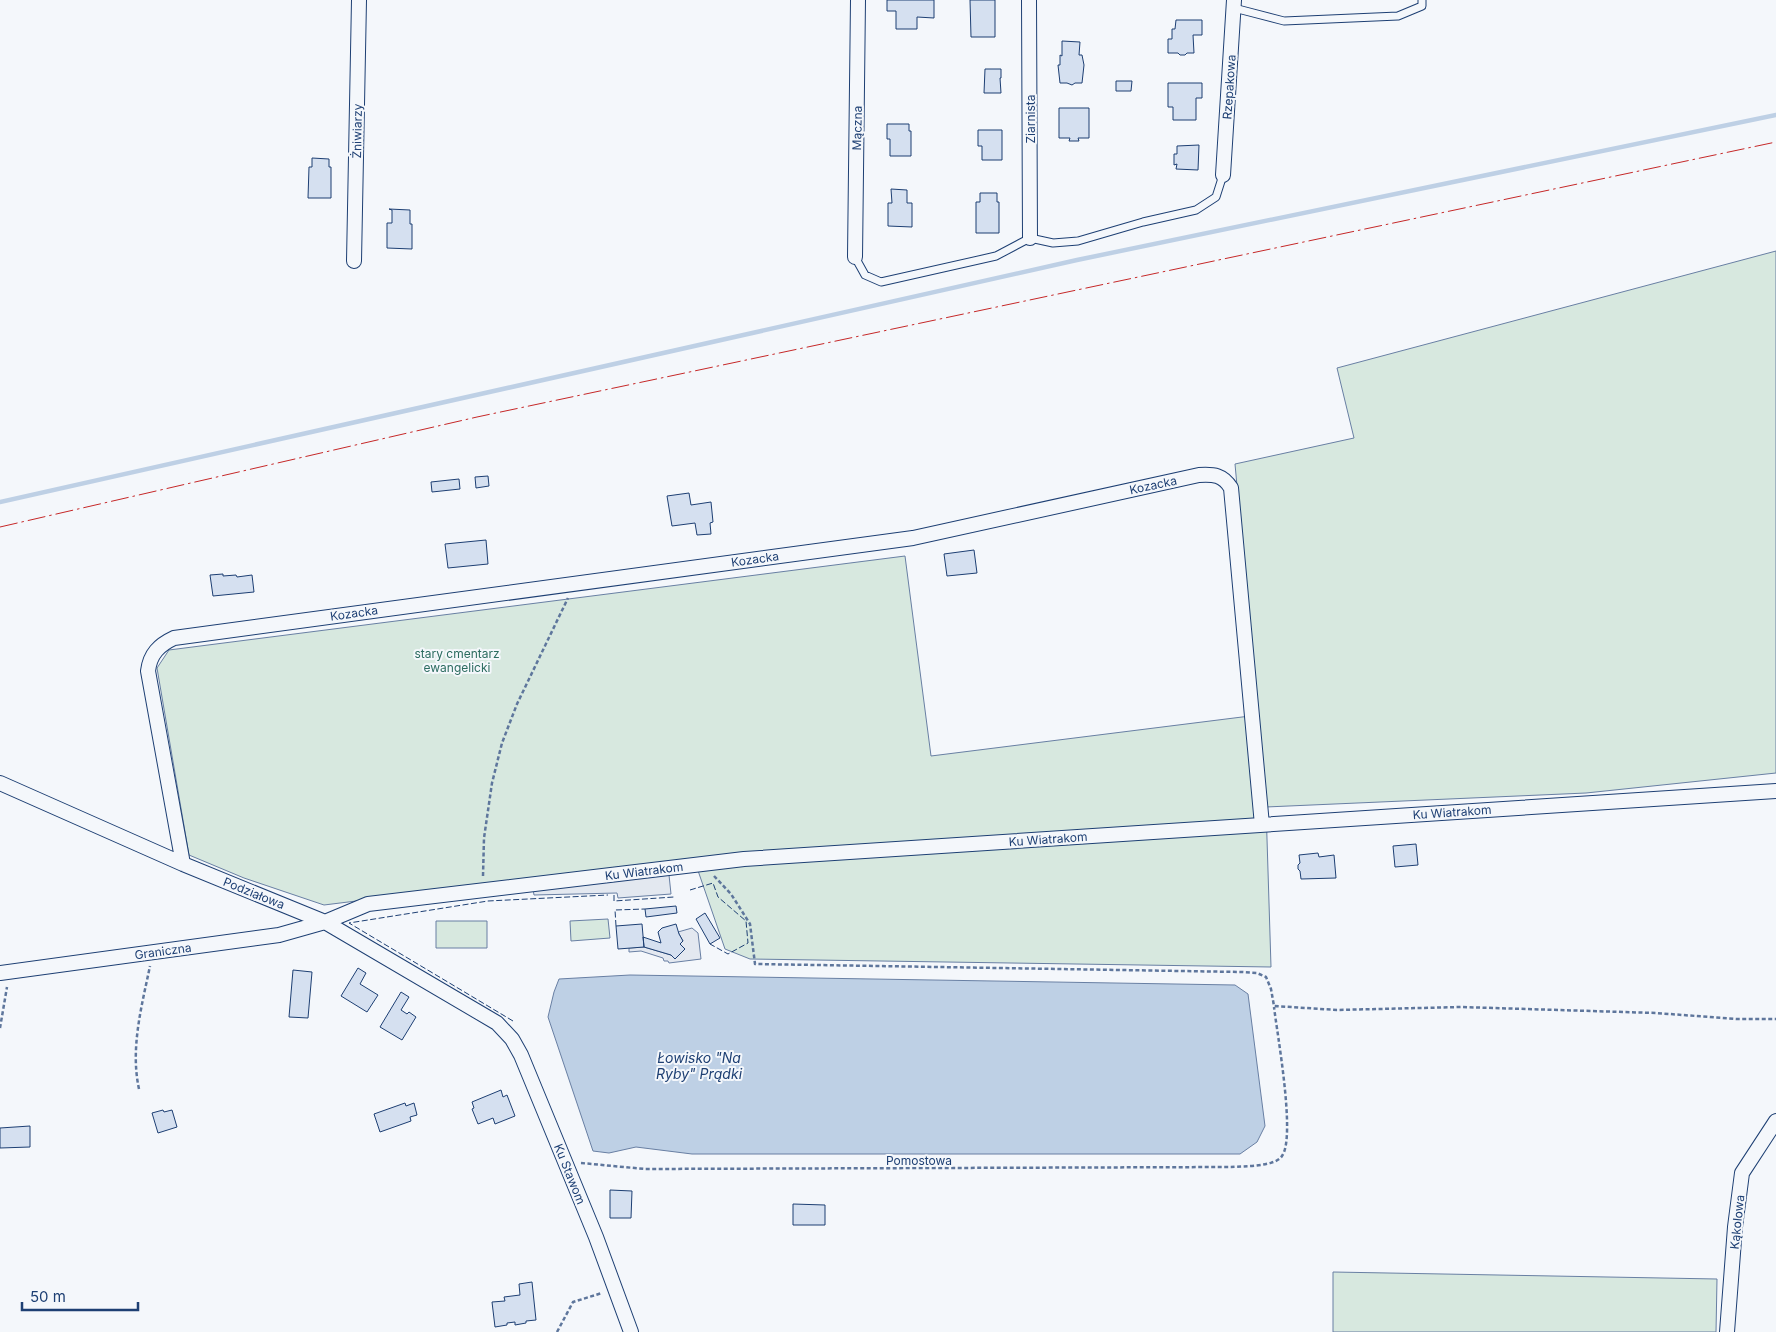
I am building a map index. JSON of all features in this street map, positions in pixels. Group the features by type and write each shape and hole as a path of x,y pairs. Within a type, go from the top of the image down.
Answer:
{"street":[{"name":"Żniwiarzy","path":"354,261 359,0"},
{"name":"Mączna","path":"855,257 858,0"},
{"name":"Ziarnista","path":"1029,0 1030,238"},
{"name":"Rzepakowa","path":"1223,175 1234,4"},
{"name":"Kozacka","path":"183,864 148,671 149,662 153,654 164,643 182,636 913,538 1199,475 1218,475 1224,478 1231,488 1262,825"},
{"name":"Podziałowa","path":"0,783 183,864 325,922 497,1023"},
{"name":"Ku Wiatrakom","path":"325,922 368,904 754,858 1776,791"},
{"name":"Graniczna","path":"5,972 279,935 325,922"},
{"name":"Ku Stawom","path":"497,1023 512,1039 521,1055 596,1237 631,1332"},
{"name":"Kąkolowa","path":"1727,1332 1742,1173 1776,1121"}],"lane":[{"path":"1234,4 1284,21 1398,16 1422,3"},
{"path":"855,257 865,275 881,282 996,256 1030,238 1053,242 1078,241 1143,222 1196,210 1216,197 1223,175"}],"path":[{"path":"482,890 484,838 492,784 502,743 517,704 575,583"},
{"path":"703,864 731,894 750,924 754,964 1242,972 1257,973 1266,977 1272,989 1274,1006 1336,1010 1481,1008 1656,1013 1736,1019 1776,1019"},
{"path":"139,1089 135,1073 138,1022 153,952"},
{"path":"0,1028 5,972"},
{"name":"Pomostowa","path":"565,1162 645,1169 1231,1167 1274,1163 1282,1156 1286,1145 1287,1114 1274,1006"},
{"path":"556,1332 573,1302 616,1290"}],"green space":[{"name":"stary cmentarz ewangelicki","path":"1776,251 1776,773 1586,793 1266,807 1271,967 750,959 725,949 694,859 324,905 244,878 189,855 157,668 169,650 905,556 931,756 1258,715 1235,464 1354,438 1337,368"},
{"path":"608,919 610,938 571,941 570,921"},
{"path":"436,921 487,921 487,948 436,948"},
{"path":"1333,1272 1717,1279 1716,1332 1333,1332"}],"shaded area":[{"path":"669,875 671,894 618,898 617,893 534,895 533,889"},
{"path":"692,928 698,933 701,959 669,963 664,961 663,958 641,951 629,952 629,948 644,947 671,955 675,959 684,949 680,944 683,941 678,932"}],"water":[{"name":"Łowisko \"Na Ryby\" Prądki","path":"630,975 1235,985 1248,994 1265,1126 1257,1142 1240,1154 692,1154 636,1147 609,1153 593,1151 548,1017 559,979"}],"building":[{"path":"887,0 934,0 934,18 917,17 917,29 896,29 896,11 887,11"},
{"path":"970,0 995,0 995,37 971,37"},
{"path":"1176,20 1202,20 1202,35 1193,35 1194,53 1180,55 1178,53 1168,53 1168,39 1172,39 1172,29 1175,29"},
{"path":"1062,41 1080,42 1079,55 1082,55 1084,65 1082,83 1072,85 1060,83 1058,65 1060,65 1060,55 1062,56"},
{"path":"985,69 1001,69 1001,93 984,93"},
{"path":"1116,81 1132,81 1131,91 1116,91"},
{"path":"1168,83 1202,83 1202,98 1196,98 1196,120 1173,120 1173,107 1168,107"},
{"path":"1059,108 1089,108 1089,138 1078,138 1079,141 1069,141 1070,138 1059,138"},
{"path":"887,124 909,124 909,131 911,131 911,156 890,156 890,139 887,139"},
{"path":"978,130 1002,130 1002,160 982,160 982,146 978,146"},
{"path":"1199,145 1198,170 1176,169 1177,164 1174,165 1174,154 1177,154 1177,146"},
{"path":"312,158 329,159 329,167 331,167 331,198 308,198 309,167 312,167"},
{"path":"891,189 907,190 907,203 912,203 912,227 888,226 888,203 892,203"},
{"path":"980,193 997,193 997,202 999,202 999,233 976,233 976,202 980,202"},
{"path":"389,209 410,210 412,249 387,248 387,223 392,223 392,210"},
{"path":"488,476 489,486 476,488 475,477"},
{"path":"459,479 460,489 432,492 431,482"},
{"path":"689,493 691,505 711,502 713,522 710,523 711,534 697,535 695,523 672,526 667,496"},
{"path":"486,540 488,564 448,568 445,544"},
{"path":"974,550 977,573 947,576 944,554"},
{"path":"223,574 223,576 236,575 237,577 252,575 254,592 213,596 210,575"},
{"path":"1416,844 1418,865 1395,867 1393,846"},
{"path":"1318,853 1319,857 1334,855 1336,878 1301,879 1298,869 1300,863 1299,855"},
{"path":"676,906 677,913 646,917 645,909"},
{"path":"705,913 720,938 710,944 696,919"},
{"path":"642,924 644,947 618,949 616,926"},
{"path":"676,924 683,941 680,944 685,949 675,959 671,955 644,947 643,937 661,943 658,932 662,928"},
{"path":"358,968 366,973 360,984 378,995 367,1012 341,996"},
{"path":"293,970 312,972 308,1018 289,1017"},
{"path":"401,992 409,997 401,1010 407,1014 409,1012 416,1017 402,1040 380,1027"},
{"path":"501,1090 503,1097 507,1095 515,1116 495,1124 493,1118 478,1124 472,1109 474,1108 472,1102"},
{"path":"405,1103 406,1106 414,1103 417,1115 410,1117 411,1121 380,1132 374,1114"},
{"path":"163,1110 164,1112 172,1110 177,1127 158,1133 152,1113"},
{"path":"30,1126 30,1147 0,1148 0,1128"},
{"path":"610,1190 632,1191 631,1218 610,1218"},
{"path":"793,1204 825,1205 825,1225 793,1225"},
{"path":"532,1282 536,1320 515,1325 515,1322 507,1323 507,1325 495,1327 492,1302 505,1301 504,1297 520,1295 519,1284"}],"waterway":[{"path":"0,502 1077,260 1776,115"}],"fence":[{"path":"690,890 713,883 718,897 746,921 748,943 728,954 710,944"},
{"path":"513,1021 349,923 488,901 608,895"},
{"path":"614,895 614,901 674,897"},
{"path":"616,926 615,910 645,909"}],"power":[{"path":"0,527 477,417 1776,142"}]}
